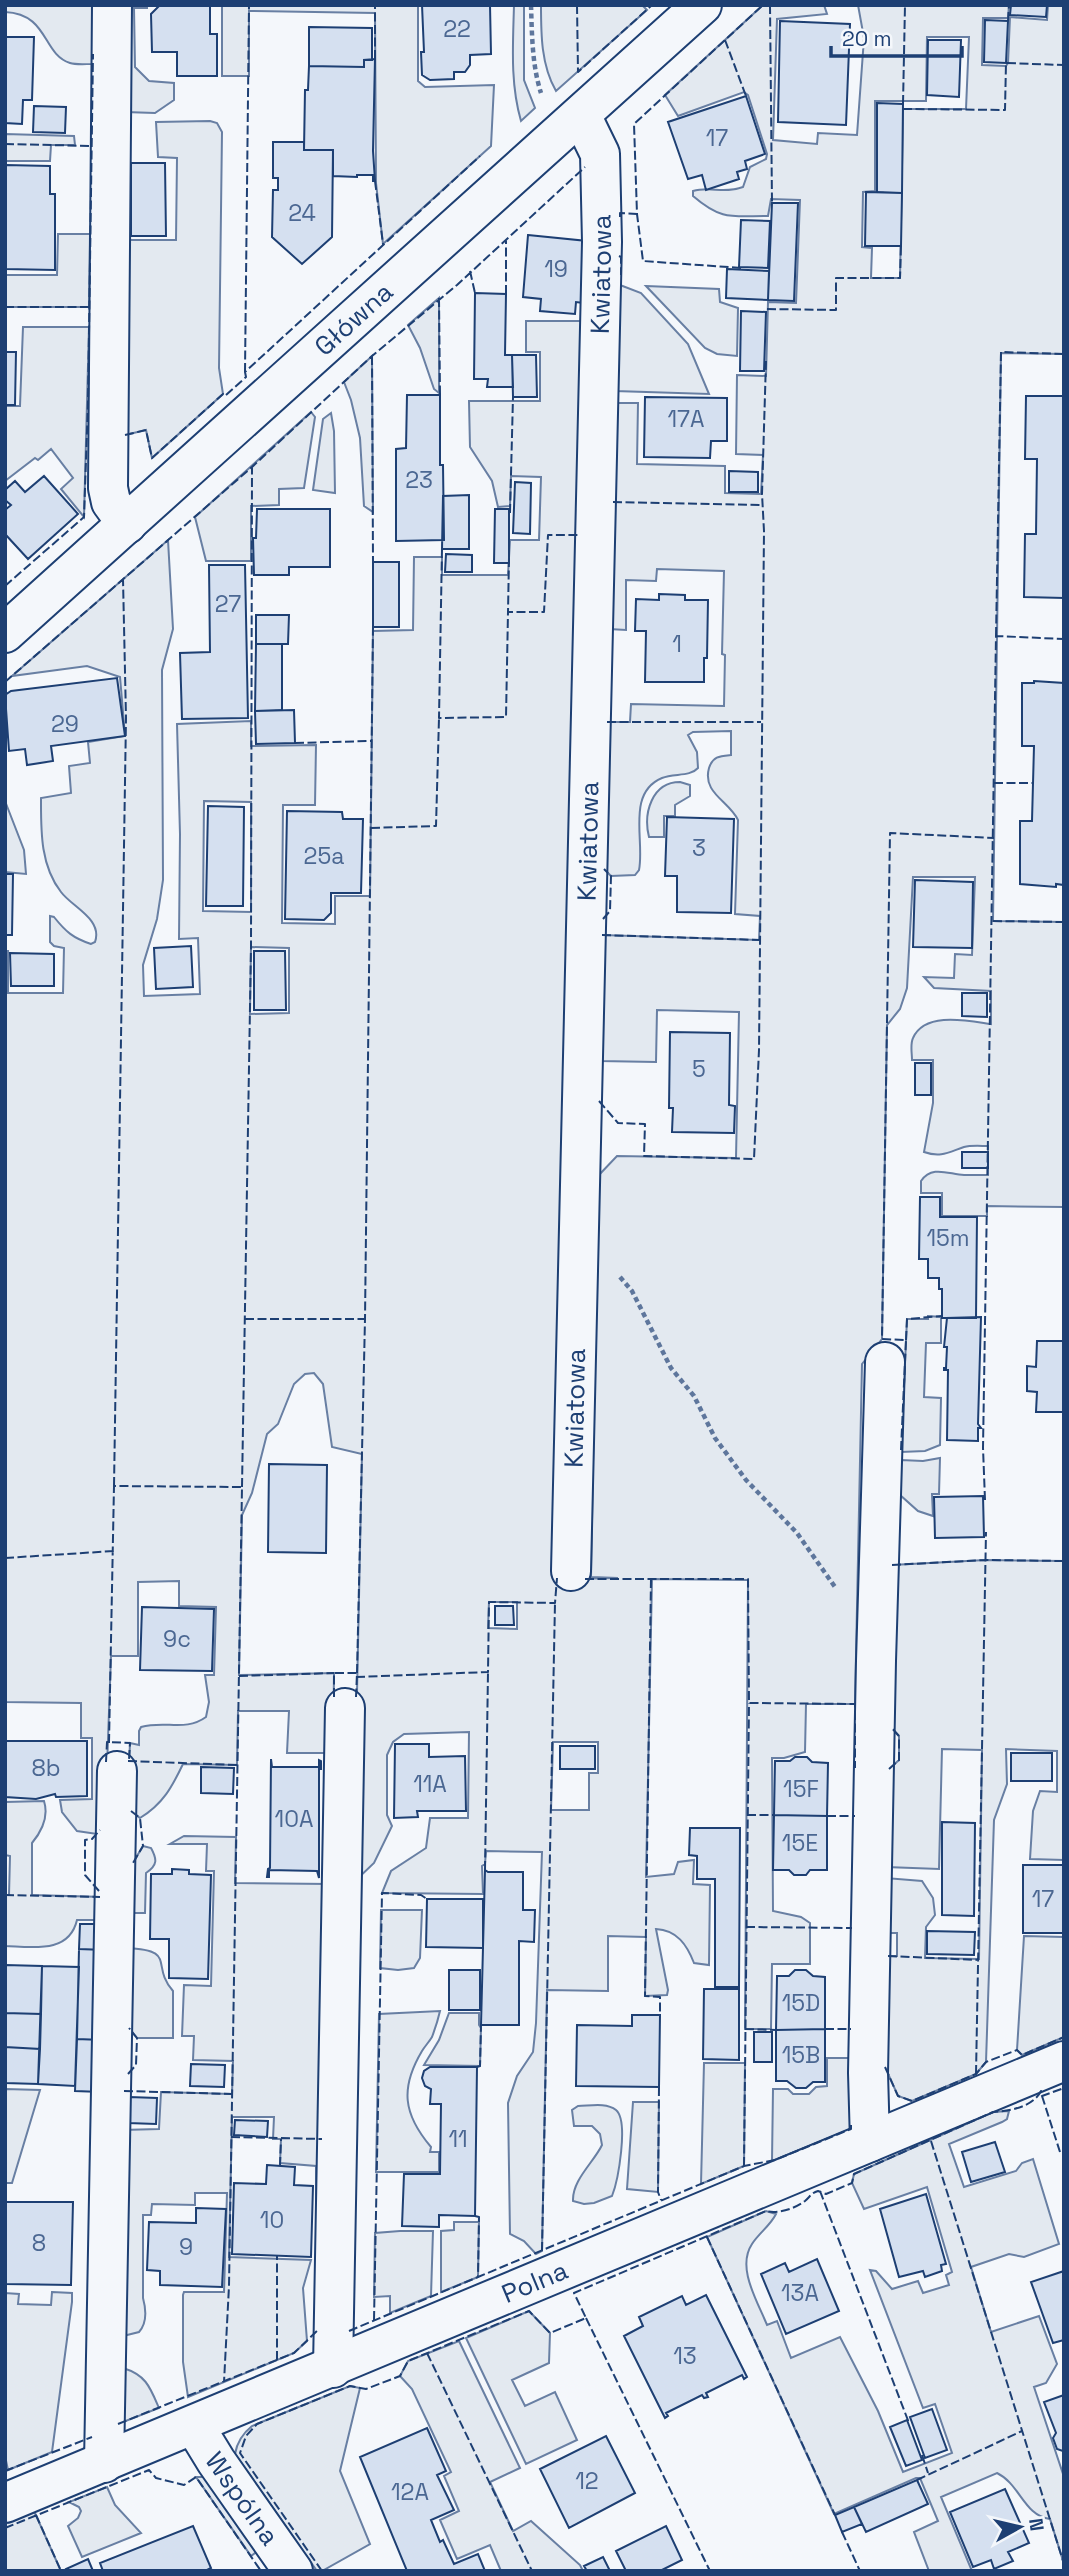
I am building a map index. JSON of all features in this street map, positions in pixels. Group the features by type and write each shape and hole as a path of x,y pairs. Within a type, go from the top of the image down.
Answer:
{"street":[{"path":"112,5 109,496 127,524"},
{"name":"Główna","path":"5,633 702,5"},
{"name":"Kwiatowa","path":"571,1571 602,242 600,154 573,122"},
{"path":"870,2142 868,2073 885,1362"},
{"path":"332,2368 345,1708"},
{"path":"104,2463 117,1771"},
{"name":"Polna","path":"5,2503 1064,2061"},
{"name":"Wspólna","path":"194,2426 293,2571"}],"path":[{"path":"531,5 537,80 543,99 573,122"},
{"path":"579,1265 599,1267 617,1274 632,1291 671,1368 694,1396 715,1438 746,1480 797,1533 836,1589"}],"shaded area":[{"path":"5,5 93,5 93,64 72,64 61,58 38,27 19,14 5,12"},
{"path":"126,5 147,5 147,8 134,8 135,67 149,81 174,83 174,100 155,113 125,112"},
{"path":"222,5 418,5 418,81 425,87 494,85 491,146 383,244 376,183 375,13 249,11 249,76 222,76"},
{"path":"514,5 524,5 524,80 535,108 521,121 514,78"},
{"path":"541,5 642,5 647,10 556,91 545,60"},
{"path":"763,5 824,5 827,14 777,19 773,140 817,144 818,133 857,135 864,38 858,5 1009,5 1008,18 983,18 982,65 1006,66 1010,17 1047,20 1048,5 1064,5 1064,354 1001,353 993,921 1064,922 1064,1207 987,1206 987,1216 942,1216 942,1193 921,1193 921,1181 930,1173 988,1175 988,1146 967,1146 940,1154 924,1152 933,1103 933,1060 912,1060 912,1040 919,1030 937,1021 960,1020 991,1024 991,991 934,988 924,977 954,978 955,954 972,955 975,877 913,877 907,988 900,1009 887,1025 882,1339 862,1364 855,1704 806,1704 805,1752 784,1758 772,1758 773,1911 801,1917 810,1923 810,1964 772,1964 771,2029 745,2029 748,1580 652,1579 646,1877 674,1874 678,1862 694,1860 693,1884 710,1885 709,1965 694,1963 688,1950 675,1935 656,1929 668,1990 667,1995 645,1996 646,1937 608,1936 608,1991 547,1990 542,2251 536,2254 524,2241 510,2234 508,2103 517,2076 533,2052 542,1852 486,1851 485,1864 482,1866 483,1894 382,1893 391,1871 426,1848 430,1818 468,1818 469,1732 404,1734 393,1742 387,1755 387,1815 392,1826 374,1863 353,1883 362,1454 332,1447 323,1384 314,1373 305,1374 294,1384 278,1424 267,1434 252,1493 242,1515 239,1675 334,1673 333,1753 287,1753 289,1711 238,1711 237,1765 183,1764 166,1794 148,1813 140,1818 127,1808 130,1743 139,1745 141,1727 190,1724 206,1717 209,1702 205,1675 214,1675 216,1607 179,1606 179,1581 138,1582 138,1656 111,1656 105,1823 97,1834 77,1831 62,1812 60,1800 92,1799 92,1738 81,1738 81,1703 5,1702 5,951 8,951 8,993 63,993 64,948 54,946 50,942 50,916 75,937 91,944 95,942 95,927 91,920 66,898 49,870 43,847 41,798 71,793 69,766 90,763 88,742 125,736 120,677 87,666 12,676 168,540 173,629 162,670 163,880 157,919 143,965 144,996 200,994 198,938 179,939 177,724 251,721 251,746 316,745 315,805 283,805 282,923 335,924 335,896 370,896 373,631 413,630 414,557 442,557 442,575 508,575 510,540 539,540 541,477 511,476 510,506 498,507 492,481 470,447 469,401 540,401 540,352 526,352 526,321 584,321 571,1579 618,1578 591,1577 598,1176 617,1156 736,1158 739,1012 657,1010 656,1062 600,1061 602,935 759,940 760,916 735,914 738,820 709,784 711,764 720,756 731,755 731,731 693,732 688,735 697,752 698,768 691,773 662,778 651,785 640,806 639,870 635,875 611,876 604,869 607,722 630,722 631,704 724,706 724,571 657,569 656,581 626,580 626,630 609,629 614,403 638,403 637,464 725,466 725,493 761,494 763,455 736,454 737,375 766,376 768,302 796,303 800,200 771,199 768,216 728,215 703,204 693,196 693,191 743,187 750,167 766,159 767,154 748,95 744,92 678,116 665,95","holes":["927,37 969,37 966,109 903,109 900,278 871,278 872,248 862,247 863,192 875,191 875,101 926,101","204,801 251,802 251,912 203,911","251,947 289,948 289,1013 250,1014","489,1602 517,1602 517,1629 488,1628","553,1742 598,1742 598,1773 589,1773 589,1810 551,1810"]},
{"path":"156,122 217,123 222,132 219,368 223,394 152,458 146,430 121,436 123,240 176,240 177,158 158,157"},
{"path":"5,134 74,136 75,145 51,145 50,161 5,161"},
{"path":"58,234 90,234 89,307 5,307 5,275 57,275"},
{"path":"620,285 641,293 688,344 709,394 615,391"},
{"path":"646,286 719,289 720,302 738,308 737,356 717,354 705,348"},
{"path":"439,298 439,393 434,389 420,348 408,325"},
{"path":"23,327 89,327 84,517 61,489 73,478 51,449 5,481 5,406 20,406"},
{"path":"372,356 373,512 364,506 360,438 344,382"},
{"path":"311,412 315,417 304,488 279,489 279,505 251,506 251,561 206,561 195,517"},
{"path":"331,413 335,493 313,490 323,419"},
{"path":"680,782 690,785 690,796 675,805 675,816 664,816 664,837 649,837 647,818 652,800 662,787"},
{"path":"5,801 24,850 26,874 5,872"},
{"path":"928,1316 941,1317 941,1343 926,1343 924,1397 941,1398 940,1445 925,1451 901,1452 907,1319 928,1319"},
{"path":"940,1458 939,1494 932,1494 933,1516 918,1511 899,1494 901,1460 923,1461"},
{"path":"986,1560 1064,1561 1064,1860 1030,1859 1033,1811 1040,1791 1057,1792 1057,1751 1006,1749 1007,1784 994,1820 986,2062 976,2074 912,2101 898,2096 885,2067 885,1956 897,1956 897,1933 887,1933 886,1878 922,1881 933,1898 935,1915 926,1927 925,1958 979,1959 982,1750 942,1749 939,1869 886,1867 889,1769 899,1760 899,1736 889,1726 892,1565"},
{"path":"44,1801 44,1824 32,1843 32,1895 104,1897 103,1920 77,1920 66,1939 48,1946 5,1946 5,1895 9,1895 10,1856 5,1855 5,1802"},
{"path":"184,1836 236,1837 235,1883 330,1884 316,2284 316,2166 280,2163 281,2139 273,2139 274,2117 232,2117 229,2257 311,2260 303,2288 307,2341 294,2353 188,2397 183,2362 183,2295 184,2292 224,2292 227,2193 195,2193 195,2205 152,2204 151,2215 143,2215 145,2320 139,2332 123,2336 123,2368 142,2378 159,2408 118,2424 122,2130 159,2129 161,2092 232,2094 233,2061 193,2060 194,2036 182,2036 184,1985 211,1986 214,1871 206,1871 207,1844 170,1844"},
{"path":"143,1846 151,1848 155,1859 153,1867 146,1873 145,1913 128,1913 128,1871"},
{"path":"381,1910 422,1910 420,1958 414,1968 380,1968"},
{"path":"1024,1936 1064,1937 1064,2037 1022,2055 1017,2050"},
{"path":"126,1948 142,1949 158,1956 163,1974 173,1991 173,2038 137,2038 124,2023"},
{"path":"440,2011 432,2037 415,2064 408,2089 410,2112 415,2123 431,2147 430,2152 439,2152 439,2172 376,2172 379,2014"},
{"path":"449,2013 479,2013 480,2066 424,2065 439,2040"},
{"path":"827,2058 851,2058 851,2129 772,2161 773,2089 788,2089 793,2094 809,2094 816,2087 827,2086"},
{"path":"704,2063 745,2063 744,2166 701,2184"},
{"path":"5,2089 40,2090 12,2183 5,2183"},
{"path":"633,2102 659,2102 658,2192 627,2189"},
{"path":"602,2105 612,2108 620,2116 622,2126 619,2165 612,2196 594,2203 573,2201 576,2186 602,2145 600,2134 592,2126 574,2126 572,2110 578,2106"},
{"path":"1009,2111 1007,2119 1002,2122 949,2144 964,2187 1016,2171 1022,2163 1033,2159 1059,2244 1024,2257 1009,2254 971,2267 991,2332 1039,2316 1057,2364 1046,2383 1034,2387 1064,2477 1064,2564 1050,2519 1034,2512 1011,2484 997,2473 941,2497 972,2571 929,2571 914,2532 938,2521 920,2478 834,2514 707,2237 766,2211 776,2214 752,2244 746,2264 747,2274 767,2325 777,2321 791,2358 840,2337 878,2411 903,2472 952,2453 935,2404 923,2408 870,2270 876,2271 892,2289 918,2281 923,2293 949,2285 946,2275 952,2272 927,2187 864,2209 852,2183 854,2174 993,2112"},
{"path":"454,2222 479,2222 478,2277 441,2292 441,2231 454,2230"},
{"path":"433,2231 431,2296 390,2313 390,2296 374,2297 375,2233"},
{"path":"52,2292 72,2293 72,2302 52,2452 8,2470 5,2456 5,2293 19,2294 18,2304 51,2305"},
{"path":"529,2311 550,2333 549,2363 512,2380 525,2406 555,2392 577,2440 526,2464 466,2338"},
{"path":"459,2341 520,2468 490,2482 513,2531 531,2521 580,2565 583,2571 501,2571 490,2545 457,2559 440,2520 459,2511 444,2476 451,2472 412,2389 400,2376 408,2361"},
{"path":"350,2386 360,2388 340,2471 370,2544 322,2571 317,2571 235,2454 240,2438 252,2426"},
{"path":"196,2477 208,2477 259,2550 251,2556"},
{"path":"107,2487 115,2505 141,2533 82,2557 68,2526 78,2518 81,2511 69,2502"},
{"path":"34,2511 61,2571 5,2571 5,2523"}],"building":[{"path":"160,5 210,5 210,34 217,34 217,76 177,76 177,52 152,52 151,14"},
{"path":"422,5 490,5 491,54 470,55 470,65 465,72 454,72 454,79 430,80 422,75"},
{"path":"1011,5 1047,5 1046,17 1010,15"},
{"path":"985,20 1008,21 1006,63 984,62"},
{"path":"780,21 850,24 846,125 778,122"},
{"path":"309,27 372,28 372,60 364,60 364,67 309,66"},
{"path":"5,37 34,37 32,100 23,100 22,124 5,123"},
{"path":"928,40 961,40 959,97 927,95"},
{"path":"375,59 375,181 373,175 333,176 333,150 304,150 305,90 308,90 309,66 364,67 364,60"},
{"path":"746,96 765,154 745,161 747,169 737,172 739,179 706,190 702,175 688,179 668,122"},
{"path":"877,103 903,104 902,193 877,192"},
{"path":"34,106 66,107 65,133 33,132"},
{"path":"273,142 304,142 304,150 333,150 332,237 302,264 272,237 273,190 278,190 278,178 273,178"},
{"path":"131,163 165,163 166,236 131,236"},
{"path":"5,165 50,166 50,194 55,194 55,270 5,269"},
{"path":"866,192 902,193 901,246 865,246"},
{"path":"772,203 798,203 794,301 768,300"},
{"path":"741,220 770,221 768,268 739,267"},
{"path":"528,235 587,241 584,303 576,302 575,314 540,311 541,299 523,297"},
{"path":"727,269 769,271 768,300 726,298"},
{"path":"475,293 506,294 505,355 512,355 513,387 487,387 488,379 474,379"},
{"path":"741,311 766,312 764,371 740,371"},
{"path":"5,352 16,352 15,405 5,405"},
{"path":"512,355 536,355 537,397 513,397"},
{"path":"407,395 440,395 444,540 396,541 396,449 406,448"},
{"path":"1026,396 1064,396 1064,598 1024,597 1025,534 1036,534 1037,459 1025,459"},
{"path":"645,397 727,398 727,441 711,441 710,458 644,457"},
{"path":"729,471 758,472 758,492 729,492"},
{"path":"44,476 78,514 28,559 5,534 5,510 11,505 5,500 5,490 15,481 25,492"},
{"path":"515,482 531,483 530,534 513,533"},
{"path":"469,495 469,549 442,549 443,496"},
{"path":"257,509 330,509 330,567 289,567 289,575 254,575 253,538 256,538"},
{"path":"495,509 509,509 509,563 494,563"},
{"path":"446,554 472,555 472,572 445,572"},
{"path":"373,562 399,562 399,627 373,627"},
{"path":"209,565 245,565 248,718 182,719 180,653 210,652"},
{"path":"659,594 685,595 685,600 708,600 704,682 645,682 646,631 635,631 636,599 659,600"},
{"path":"256,615 289,615 288,644 256,644"},
{"path":"256,644 282,644 282,710 255,711"},
{"path":"117,678 125,736 51,746 53,761 27,765 25,749 9,751 5,695 11,691"},
{"path":"1022,683 1064,683 1064,885 1056,884 1056,887 1020,884 1020,821 1032,821 1034,746 1022,746"},
{"path":"294,710 295,743 256,744 255,711"},
{"path":"208,806 244,807 243,906 206,906"},
{"path":"287,811 342,812 343,819 363,819 361,893 331,893 331,913 324,920 285,919"},
{"path":"667,817 734,819 731,913 677,912 677,876 665,876"},
{"path":"5,874 13,874 12,935 5,935"},
{"path":"915,880 973,882 972,948 913,947"},
{"path":"191,946 193,987 156,989 154,948"},
{"path":"254,951 285,951 286,1010 254,1010"},
{"path":"10,953 54,954 54,986 11,986"},
{"path":"962,993 987,993 987,1017 962,1016"},
{"path":"670,1032 730,1033 729,1105 735,1106 734,1133 672,1132 673,1108 669,1108"},
{"path":"915,1063 931,1063 931,1095 915,1095"},
{"path":"962,1152 988,1152 988,1168 962,1168"},
{"path":"920,1197 940,1197 940,1217 977,1217 976,1318 942,1318 942,1289 939,1289 939,1278 928,1278 928,1259 919,1259"},
{"path":"981,1317 978,1424 981,1428 978,1428 978,1441 947,1440 948,1370 944,1370 947,1347 944,1347 947,1318"},
{"path":"1037,1341 1064,1341 1064,1412 1036,1412 1037,1392 1027,1391 1027,1366 1036,1367"},
{"path":"269,1464 327,1465 326,1553 268,1552"},
{"path":"983,1496 984,1537 935,1538 934,1497"},
{"path":"495,1606 513,1606 514,1625 495,1625"},
{"path":"142,1607 214,1609 212,1671 140,1670"},
{"path":"5,1741 87,1741 87,1796 56,1797 55,1794 36,1799 5,1797"},
{"path":"395,1744 429,1744 429,1757 465,1756 466,1811 417,1811 418,1817 394,1818"},
{"path":"560,1746 595,1746 595,1769 560,1769"},
{"path":"1011,1753 1052,1753 1052,1781 1011,1781"},
{"path":"795,1757 807,1757 812,1762 828,1763 827,1816 774,1815 775,1761 790,1761"},
{"path":"271,1759 272,1767 319,1767 319,1760 321,1761 319,1878 317,1871 269,1870 267,1877 268,1869 270,1868"},
{"path":"201,1767 234,1768 233,1794 201,1793"},
{"path":"774,1815 827,1816 827,1870 810,1870 806,1875 794,1875 789,1870 773,1870"},
{"path":"942,1822 975,1823 974,1916 942,1915"},
{"path":"690,1828 740,1828 739,1987 715,1987 715,1879 697,1879 697,1856 689,1855"},
{"path":"1023,1865 1064,1865 1064,1933 1023,1933"},
{"path":"172,1869 189,1870 189,1874 211,1875 208,1979 169,1978 169,1939 150,1939 151,1874 172,1874"},
{"path":"485,1870 523,1872 523,1910 535,1910 534,1942 519,1941 519,2025 481,2025"},
{"path":"427,1899 483,1899 483,1948 426,1947"},
{"path":"80,1924 105,1924 105,1950 79,1949"},
{"path":"927,1931 975,1932 974,1955 927,1954"},
{"path":"79,1949 105,1950 102,2040 77,2039"},
{"path":"5,1965 42,1966 41,2014 5,2013"},
{"path":"42,1966 79,1967 75,2086 38,2084"},
{"path":"449,1970 480,1970 480,2010 449,2010"},
{"path":"795,1970 806,1970 813,1976 825,1977 825,2029 776,2030 777,1976 789,1976"},
{"path":"704,1989 739,1989 739,2060 703,2059"},
{"path":"5,2013 41,2014 40,2049 5,2047"},
{"path":"632,2015 660,2015 659,2087 576,2086 577,2025 632,2026"},
{"path":"825,2029 825,2082 813,2082 806,2088 796,2088 787,2081 776,2081 776,2030"},
{"path":"754,2032 772,2032 772,2062 754,2062"},
{"path":"77,2039 102,2040 101,2092 75,2091"},
{"path":"5,2047 40,2049 38,2084 5,2083"},
{"path":"191,2064 225,2065 224,2087 190,2086"},
{"path":"430,2067 477,2067 475,2216 439,2215 439,2227 402,2226 404,2174 440,2174 441,2104 430,2104 431,2089 425,2086 422,2078 424,2071"},
{"path":"129,2097 157,2098 156,2124 128,2123"},
{"path":"235,2120 268,2121 267,2137 234,2135"},
{"path":"995,2142 1005,2172 971,2182 962,2152"},
{"path":"267,2165 295,2167 294,2185 313,2186 311,2257 232,2254 234,2183 266,2184"},
{"path":"926,2194 946,2264 941,2265 942,2271 925,2277 923,2271 899,2277 880,2209"},
{"path":"5,2202 73,2202 71,2285 5,2284"},
{"path":"196,2208 226,2209 222,2287 160,2285 160,2271 147,2270 149,2222 196,2223"},
{"path":"817,2259 839,2311 786,2334 761,2274 785,2263 789,2272"},
{"path":"1064,2271 1064,2340 1053,2343 1031,2282"},
{"path":"706,2295 747,2377 744,2379 742,2375 706,2393 708,2397 704,2398 702,2395 666,2413 668,2416 665,2418 624,2336 643,2326 639,2317 682,2296 686,2305"},
{"path":"1064,2395 1064,2455 1063,2451 1057,2449 1053,2438 1056,2433 1044,2402"},
{"path":"932,2409 947,2450 925,2458 910,2417"},
{"path":"907,2420 922,2460 906,2466 890,2427"},
{"path":"427,2428 446,2471 437,2475 454,2510 431,2520 440,2542 443,2540 454,2564 478,2554 485,2571 407,2571 360,2457"},
{"path":"606,2436 635,2493 569,2528 540,2469"},
{"path":"917,2480 928,2504 866,2532 854,2507"},
{"path":"1005,2489 1029,2543 1008,2552 1013,2561 994,2569 991,2560 973,2567 950,2512"},
{"path":"854,2507 862,2524 842,2532 835,2515"},
{"path":"193,2526 211,2568 205,2571 103,2571 100,2563"},
{"path":"666,2526 682,2560 660,2571 626,2571 616,2551"},
{"path":"603,2557 610,2571 587,2571 584,2566"},
{"path":"88,2559 93,2571 67,2571 66,2569"}],"fence":[{"path":"245,372 249,5"},
{"path":"375,5 375,59"},
{"path":"577,5 578,72 652,5"},
{"path":"741,268 643,261 637,214 634,124 763,5"},
{"path":"770,5 772,203"},
{"path":"903,104 905,5"},
{"path":"1008,21 1009,5"},
{"path":"725,40 746,96"},
{"path":"5,586 84,517 93,54"},
{"path":"903,109 1005,110 1006,63 1064,65"},
{"path":"5,144 91,146"},
{"path":"125,435 146,430 152,458 223,394 225,396 246,377 245,372 480,156"},
{"path":"5,682 252,467 372,356 457,285 585,167"},
{"path":"375,181 383,244"},
{"path":"620,217 620,213 637,214"},
{"path":"506,240 506,294"},
{"path":"767,309 836,310 836,278 900,278 901,246"},
{"path":"619,256 621,275"},
{"path":"470,271 475,293"},
{"path":"439,298 440,395"},
{"path":"5,307 89,307"},
{"path":"996,636 1001,352 1064,354"},
{"path":"372,356 373,562"},
{"path":"599,1101 618,1123 645,1124 644,1156 754,1159 759,1050 764,531 762,494 766,361"},
{"path":"510,513 513,397"},
{"path":"242,1487 251,947 252,467"},
{"path":"613,502 762,505"},
{"path":"509,558 508,612 544,612 548,535 578,535 578,532"},
{"path":"442,549 439,718 506,717 508,612"},
{"path":"114,1486 126,718 123,579"},
{"path":"357,1673 365,1319 373,627"},
{"path":"985,1500 983,1448 996,636 1064,639"},
{"path":"371,828 436,826 439,718"},
{"path":"607,722 761,722"},
{"path":"295,743 371,741"},
{"path":"994,783 1033,783"},
{"path":"901,1450 906,1340 882,1339 890,833 994,838"},
{"path":"603,919 610,911 611,876 604,869"},
{"path":"993,921 1064,922"},
{"path":"602,935 760,940"},
{"path":"906,1340 907,1319 942,1316"},
{"path":"245,1319 365,1319"},
{"path":"109,1743 114,1486 242,1487 229,2286 224,2382"},
{"path":"976,2074 986,1532"},
{"path":"5,1558 114,1551"},
{"path":"892,1565 986,1560 1064,1561"},
{"path":"356,1677 488,1672 489,1602 555,1603 557,1578"},
{"path":"585,1579 748,1579 749,1703 855,1704 855,1768"},
{"path":"651,1579 645,1996 660,1997 660,2015"},
{"path":"542,2251 555,1603"},
{"path":"485,1870 488,1672"},
{"path":"239,1676 334,1673"},
{"path":"334,1697 334,1673 357,1673 356,1697"},
{"path":"744,2166 749,1703"},
{"path":"889,1769 899,1760 899,1736 891,1727"},
{"path":"106,1762 107,1742 130,1743 129,1760"},
{"path":"128,1761 237,1765"},
{"path":"131,1811 140,1818 143,1846 133,1863"},
{"path":"747,1815 774,1815"},
{"path":"827,1816 855,1816"},
{"path":"99,1891 85,1875 85,1840 92,1839 100,1830"},
{"path":"374,2320 382,1893 421,1895 427,1899"},
{"path":"5,1895 100,1897"},
{"path":"746,1927 852,1928"},
{"path":"888,1956 979,1960"},
{"path":"477,2067 480,2066 481,2025"},
{"path":"128,2074 136,2065 137,2038 129,2028"},
{"path":"745,2029 776,2030"},
{"path":"825,2029 851,2029"},
{"path":"885,2067 898,2096 912,2101 976,2074 986,2062 1017,2050 1022,2055 1064,2037"},
{"path":"659,2087 658,2192 661,2200"},
{"path":"322,2571 240,2453 246,2436 257,2424 350,2386 366,2389 400,2376 408,2361 529,2311 550,2333 586,2318 574,2293 766,2211 776,2212 791,2208 818,2191 826,2194 852,2183 854,2174 993,2112 1027,2104 1041,2091 1042,2096 1064,2088"},
{"path":"124,2091 232,2094"},
{"path":"1042,2096 1060,2152"},
{"path":"475,2216 479,2217 478,2277 744,2166 775,2160 851,2129 851,2125"},
{"path":"231,2137 322,2139"},
{"path":"280,2166 281,2139"},
{"path":"931,2141 1064,2564"},
{"path":"820,2191 909,2423"},
{"path":"707,2237 835,2515"},
{"path":"277,2256 277,2360"},
{"path":"349,2331 478,2277"},
{"path":"586,2318 710,2571"},
{"path":"118,2424 294,2353 319,2329"},
{"path":"427,2353 532,2571"},
{"path":"917,2480 1022,2431"},
{"path":"5,2471 92,2437"},
{"path":"922,2455 928,2473"},
{"path":"5,2528 149,2470 156,2478 184,2485 196,2477 261,2571"},
{"path":"36,2515 61,2571"},
{"path":"842,2532 860,2571"}]}
